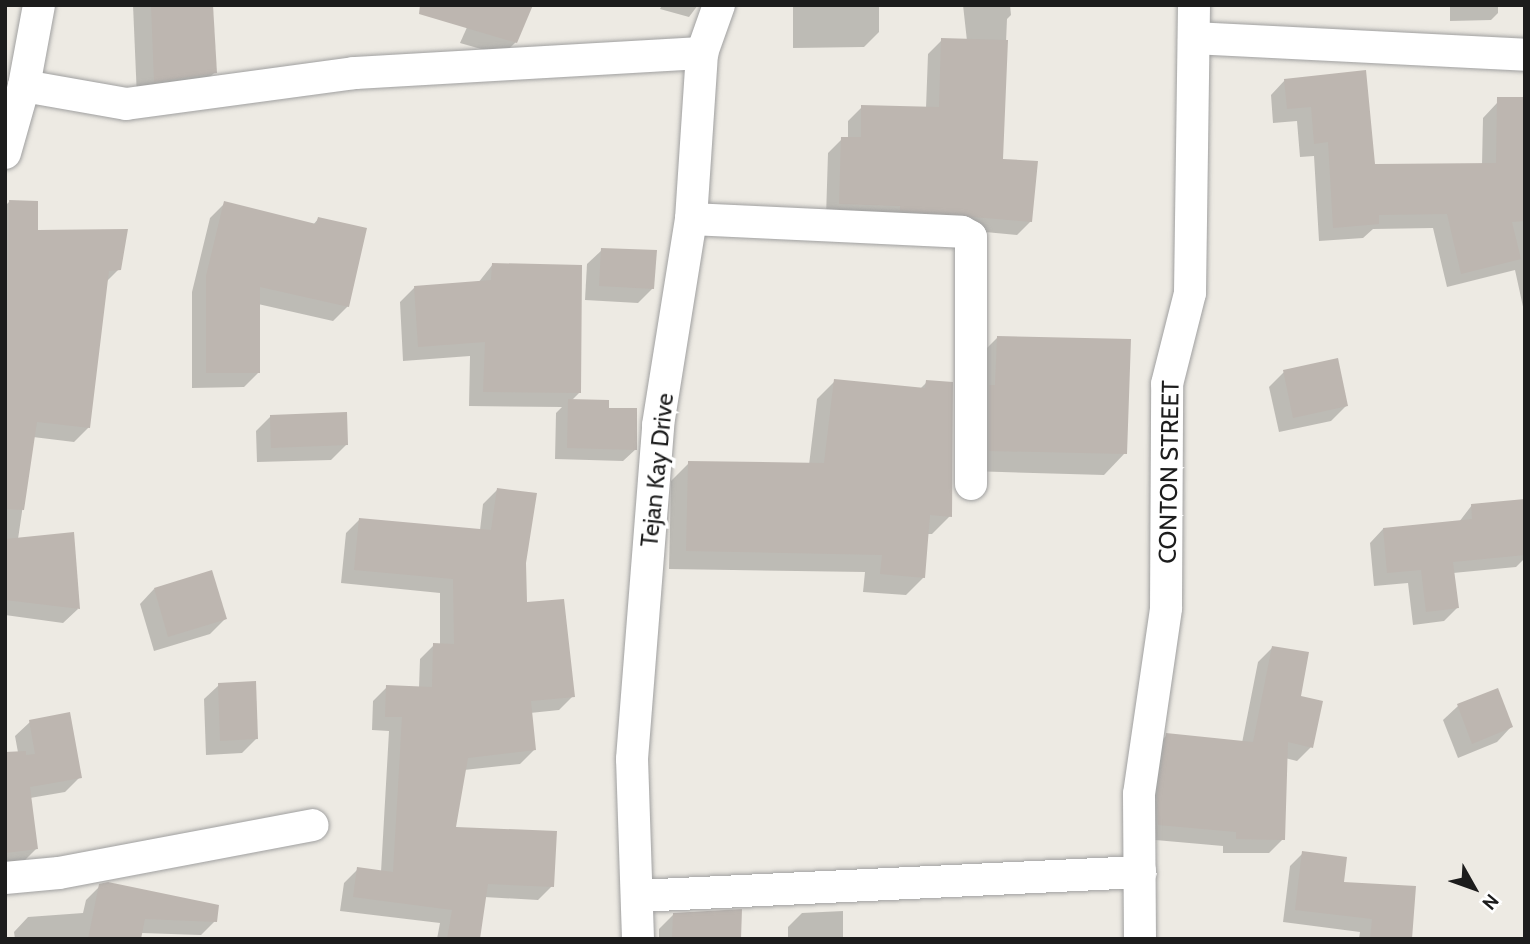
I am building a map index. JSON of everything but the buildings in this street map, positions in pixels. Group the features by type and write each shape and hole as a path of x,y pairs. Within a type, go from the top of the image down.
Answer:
{"street":[{"path":"5,153 24,86 39,5"},
{"name":"Tejan Kay Drive","path":"638,939 632,759 656,453 691,219 702,53 719,5"},
{"name":"CONTON STREET","path":"1140,939 1139,794 1166,608 1167,384 1190,293 1194,5"},
{"path":"1194,38 1525,55"},
{"path":"24,86 126,104 354,73 702,53"},
{"path":"691,219 962,232 971,237 971,484"},
{"path":"5,878 59,873 312,825"},
{"path":"637,896 1140,872"}]}
